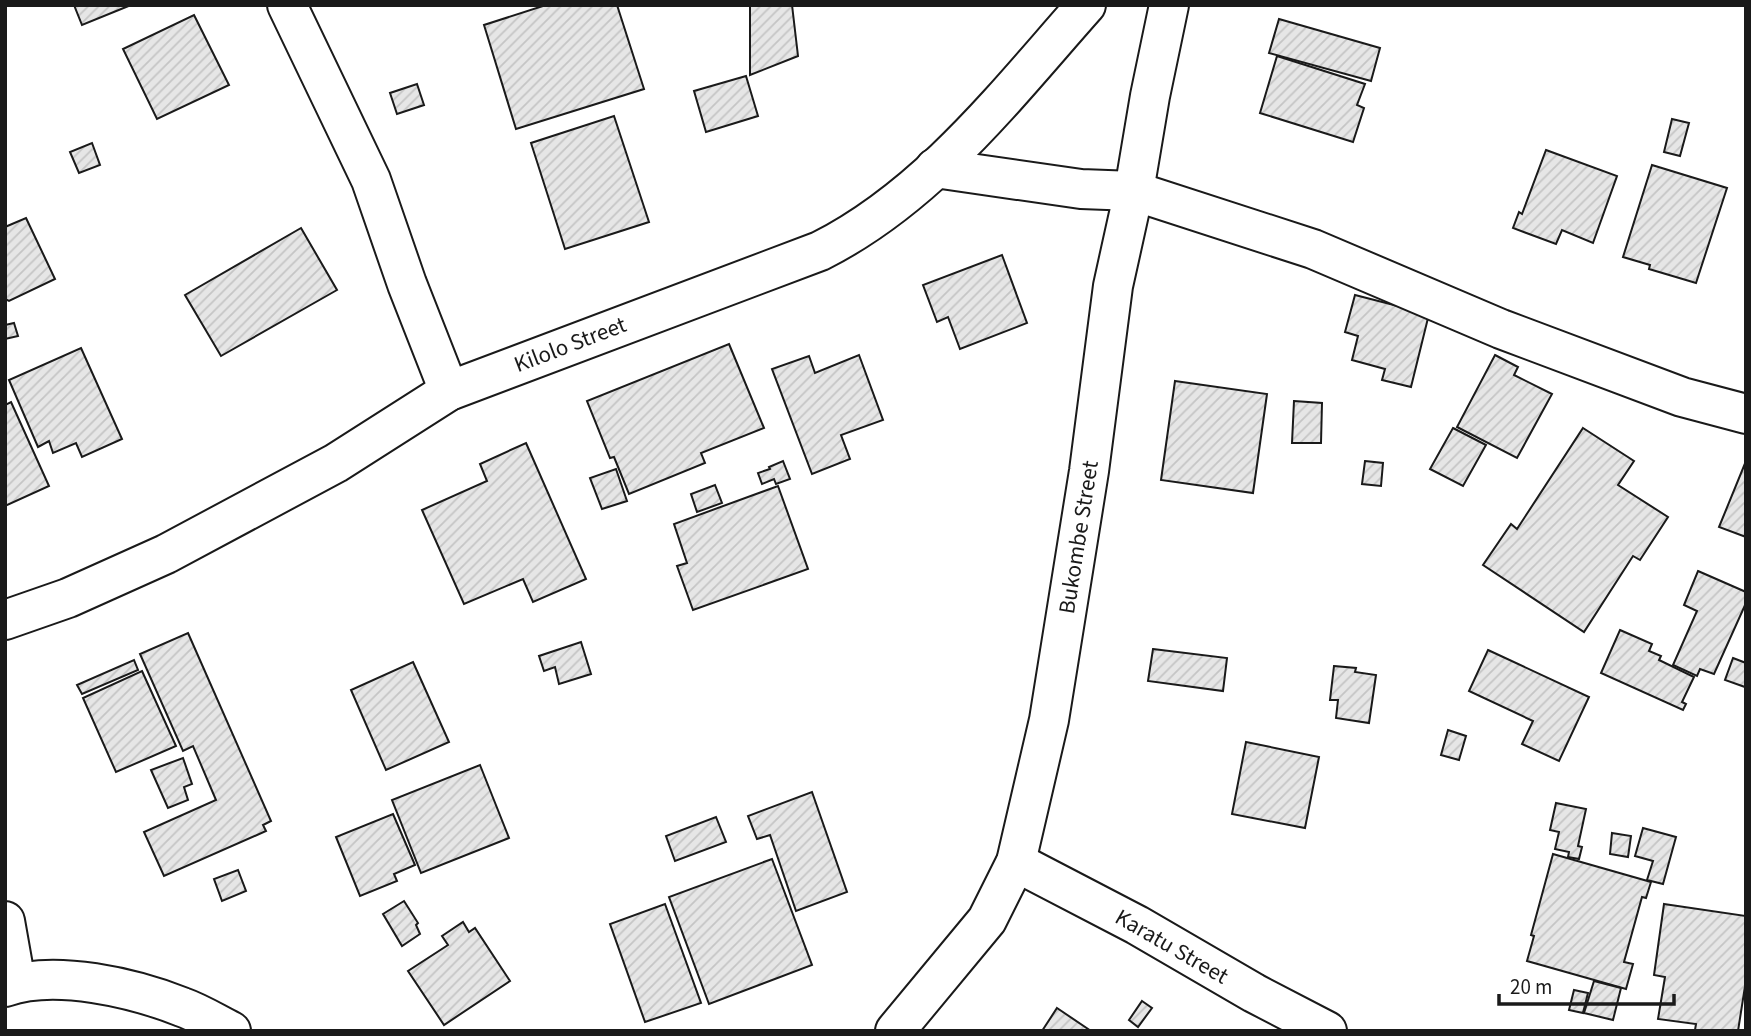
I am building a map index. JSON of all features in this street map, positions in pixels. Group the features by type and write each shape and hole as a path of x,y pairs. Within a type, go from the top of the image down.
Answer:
{"street":[{"path":"287,5 371,180 407,284 449,391"},
{"name":"Kilolo Street","path":"5,620 68,598 166,554 335,463 449,391 820,251 855,233 886,211 980,124 1086,5"},
{"name":"Bukombe Street","path":"895,1031 987,920 1016,862 1049,720 1089,471 1113,286 1169,5"},
{"path":"935,168 1081,189 1134,191 1313,249 1527,339 1682,397 1746,414"},
{"name":"Karatu Street","path":"1016,862 1137,925 1254,993 1327,1031"},
{"path":"5,921 11,985 61,979 120,989 182,1007 232,1031"}],"building":[{"path":"74,5 131,5 82,25"},
{"path":"546,5 617,5 644,89 516,129 484,25"},
{"path":"750,5 792,5 798,56 750,75"},
{"path":"194,15 229,85 157,119 123,49"},
{"path":"1279,19 1380,48 1371,81 1269,53"},
{"path":"1277,56 1365,84 1357,105 1364,108 1353,142 1260,113"},
{"path":"746,76 758,116 706,132 694,91"},
{"path":"417,84 424,105 397,114 390,93"},
{"path":"614,116 649,222 565,249 531,143"},
{"path":"1672,119 1689,123 1680,156 1664,152"},
{"path":"92,143 100,165 79,173 70,152"},
{"path":"1546,150 1617,176 1593,243 1562,230 1556,244 1513,228 1519,212 1522,214"},
{"path":"1652,165 1727,188 1696,283 1649,269 1650,265 1623,257"},
{"path":"26,218 55,279 9,301 5,299 5,227"},
{"path":"301,228 337,290 221,356 185,295"},
{"path":"1002,255 1027,323 960,349 948,317 937,322 923,285"},
{"path":"1355,295 1429,314 1411,387 1382,380 1385,369 1352,360 1358,336 1345,332"},
{"path":"14,323 18,336 5,339 5,325"},
{"path":"729,344 764,428 701,453 705,463 629,494 614,457 610,458 587,401"},
{"path":"81,348 122,439 82,457 76,443 53,453 49,441 38,447 9,380"},
{"path":"859,355 883,420 841,435 850,459 812,474 772,369 809,356 815,373"},
{"path":"1495,355 1518,367 1514,375 1552,394 1517,458 1457,427"},
{"path":"1175,381 1267,394 1253,493 1161,480"},
{"path":"1294,401 1322,403 1321,443 1292,443"},
{"path":"11,402 49,486 5,506 5,405"},
{"path":"1453,428 1486,445 1463,486 1430,469"},
{"path":"1583,428 1634,461 1618,485 1668,517 1640,560 1633,556 1584,632 1483,565 1511,524 1517,529"},
{"path":"526,443 586,579 533,602 523,579 464,604 422,510 487,481 480,464"},
{"path":"783,461 790,479 776,484 774,479 762,484 758,473"},
{"path":"1365,461 1383,463 1381,486 1362,484"},
{"path":"1746,461 1746,537 1719,527"},
{"path":"616,469 627,501 602,509 590,478"},
{"path":"715,485 722,503 697,512 691,494"},
{"path":"778,486 808,569 693,610 677,566 687,563 674,524"},
{"path":"1698,571 1746,592 1746,603 1714,674 1700,669 1697,676 1673,665 1697,611 1684,605"},
{"path":"1620,630 1652,644 1649,651 1661,656 1659,660 1694,677 1682,702 1686,704 1683,710 1601,673"},
{"path":"188,633 271,821 263,825 266,831 164,876 144,832 216,800 193,746 183,751 140,654"},
{"path":"581,642 591,674 559,684 555,667 544,671 539,656"},
{"path":"1153,649 1227,658 1223,691 1148,681"},
{"path":"1488,650 1589,697 1559,761 1522,744 1533,721 1469,691"},
{"path":"1733,658 1746,663 1745,687 1725,680"},
{"path":"134,660 138,670 82,694 77,685"},
{"path":"413,662 449,742 386,770 351,690"},
{"path":"1334,666 1356,668 1355,672 1376,675 1369,723 1336,718 1338,700 1330,700"},
{"path":"142,671 176,746 116,772 83,698"},
{"path":"1448,730 1466,736 1459,760 1441,755"},
{"path":"1246,742 1319,757 1305,828 1232,814"},
{"path":"183,758 192,784 184,787 188,800 168,808 151,770"},
{"path":"480,765 509,838 421,873 392,800"},
{"path":"812,792 847,892 796,911 770,835 757,839 748,816"},
{"path":"1556,803 1586,809 1578,846 1582,847 1579,859 1568,857 1569,852 1555,849 1559,832 1550,830"},
{"path":"393,814 415,865 394,874 397,881 360,896 336,837"},
{"path":"716,817 726,842 675,861 666,836"},
{"path":"1643,828 1676,837 1663,884 1647,880 1653,861 1635,856"},
{"path":"1612,833 1631,836 1628,857 1610,854"},
{"path":"1553,854 1651,882 1646,898 1642,897 1624,962 1633,964 1626,989 1527,961 1534,936 1531,935"},
{"path":"772,859 812,965 709,1004 669,897"},
{"path":"238,870 246,891 222,901 214,879"},
{"path":"404,901 418,923 416,925 420,934 402,946 383,914"},
{"path":"665,904 701,1003 645,1022 610,924"},
{"path":"1664,904 1746,916 1746,980 1738,1031 1699,1031 1695,1030 1696,1024 1658,1019 1665,977 1654,975"},
{"path":"463,922 469,932 475,928 510,981 444,1025 408,971 448,945 442,936"},
{"path":"1594,981 1621,988 1613,1020 1584,1013"},
{"path":"1574,990 1588,993 1583,1013 1569,1010"},
{"path":"1142,1001 1152,1008 1138,1027 1129,1020"},
{"path":"1057,1008 1091,1031 1042,1031"}]}
